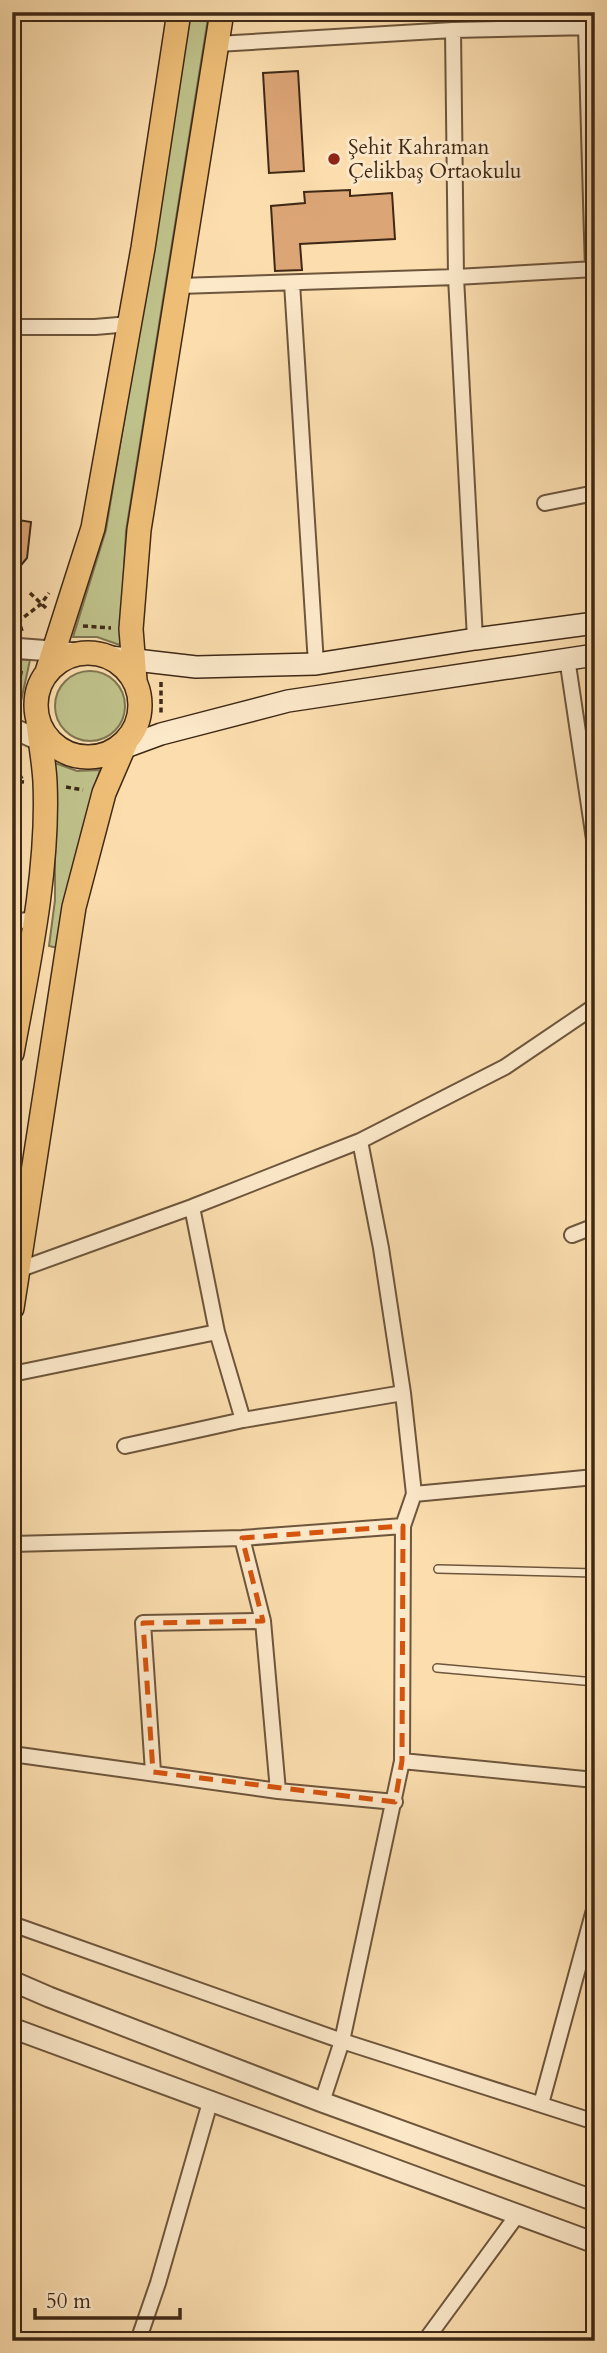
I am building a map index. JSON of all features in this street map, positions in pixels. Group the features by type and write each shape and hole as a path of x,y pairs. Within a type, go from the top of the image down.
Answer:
{"main road":[{"path":"12,1053 36,919 42,848 46,738 35,705 38,687 50,661 93,528 130,324 179,12"},
{"path":"12,1308 74,907 104,793 120,747 135,729 140,712 140,696 126,665 139,530 222,12"},
{"path":"50,661 61,660 77,653 94,653 126,665 163,662 197,667 316,664 595,623"},
{"path":"46,738 78,757 96,757 161,734 288,701 595,655"}],"street":[{"path":"179,286 594,270 590,27 453,30 217,44"},
{"path":"453,30 456,277 475,639"},
{"path":"292,283 316,664"},
{"path":"12,327 95,327 130,324"},
{"path":"545,503 595,493"},
{"path":"20,648 50,661"},
{"path":"567,658 595,846"},
{"path":"12,728 46,738"},
{"path":"12,922 36,919"},
{"path":"18,1270 360,1142 505,1068 595,1006"},
{"path":"322,2102 342,2041 402,1761 403,1525 414,1494 403,1392 381,1248 360,1142"},
{"path":"192,1207 217,1332 243,1420"},
{"path":"572,1235 595,1226"},
{"path":"12,1374 217,1332"},
{"path":"125,1446 243,1420 403,1392"},
{"path":"414,1494 595,1478"},
{"path":"12,1544 242,1538 403,1525"},
{"path":"242,1538 263,1621 278,1791"},
{"path":"153,1772 143,1623 263,1621"},
{"path":"12,1754 278,1791 395,1802"},
{"path":"402,1761 595,1780"},
{"path":"541,2104 595,1906"},
{"path":"12,1924 342,2041 595,2122"},
{"path":"12,1980 49,1997 322,2102 595,2201"},
{"path":"12,2028 211,2099 595,2243"},
{"path":"138,2341 158,2283 211,2099"},
{"path":"425,2341 518,2214"}],"lane":[{"path":"438,1569 595,1573"},
{"path":"437,1668 595,1682"}],"path":[{"path":"12,711 20,648 19,621 41,604 55,584"},
{"path":"161,734 163,662"},
{"path":"12,759 24,782"}],"highlighted area":[{"path":"403,1526 402,1761 395,1802 153,1772 143,1623 263,1621 242,1538"}],"green space":[{"path":"191,12 209,12 126,531 120,645 97,637 73,637 106,530"},
{"path":"12,659 30,660 18,715 12,711"},
{"path":"90,671 115,681 125,706 115,731 90,741 65,731 55,706 65,681"},
{"path":"55,763 77,771 100,770 75,858 58,948 49,946 55,900"}],"building":[{"path":"298,71 304,171 269,173 263,73"},
{"path":"350,190 350,196 392,193 395,239 300,244 302,270 275,271 271,206 305,203 304,192"},
{"path":"12,519 31,522 27,558 12,576"}],"place":[{"name":"Şehit Kahraman Çelikbaş Ortaokulu","path":"334,159"}]}
